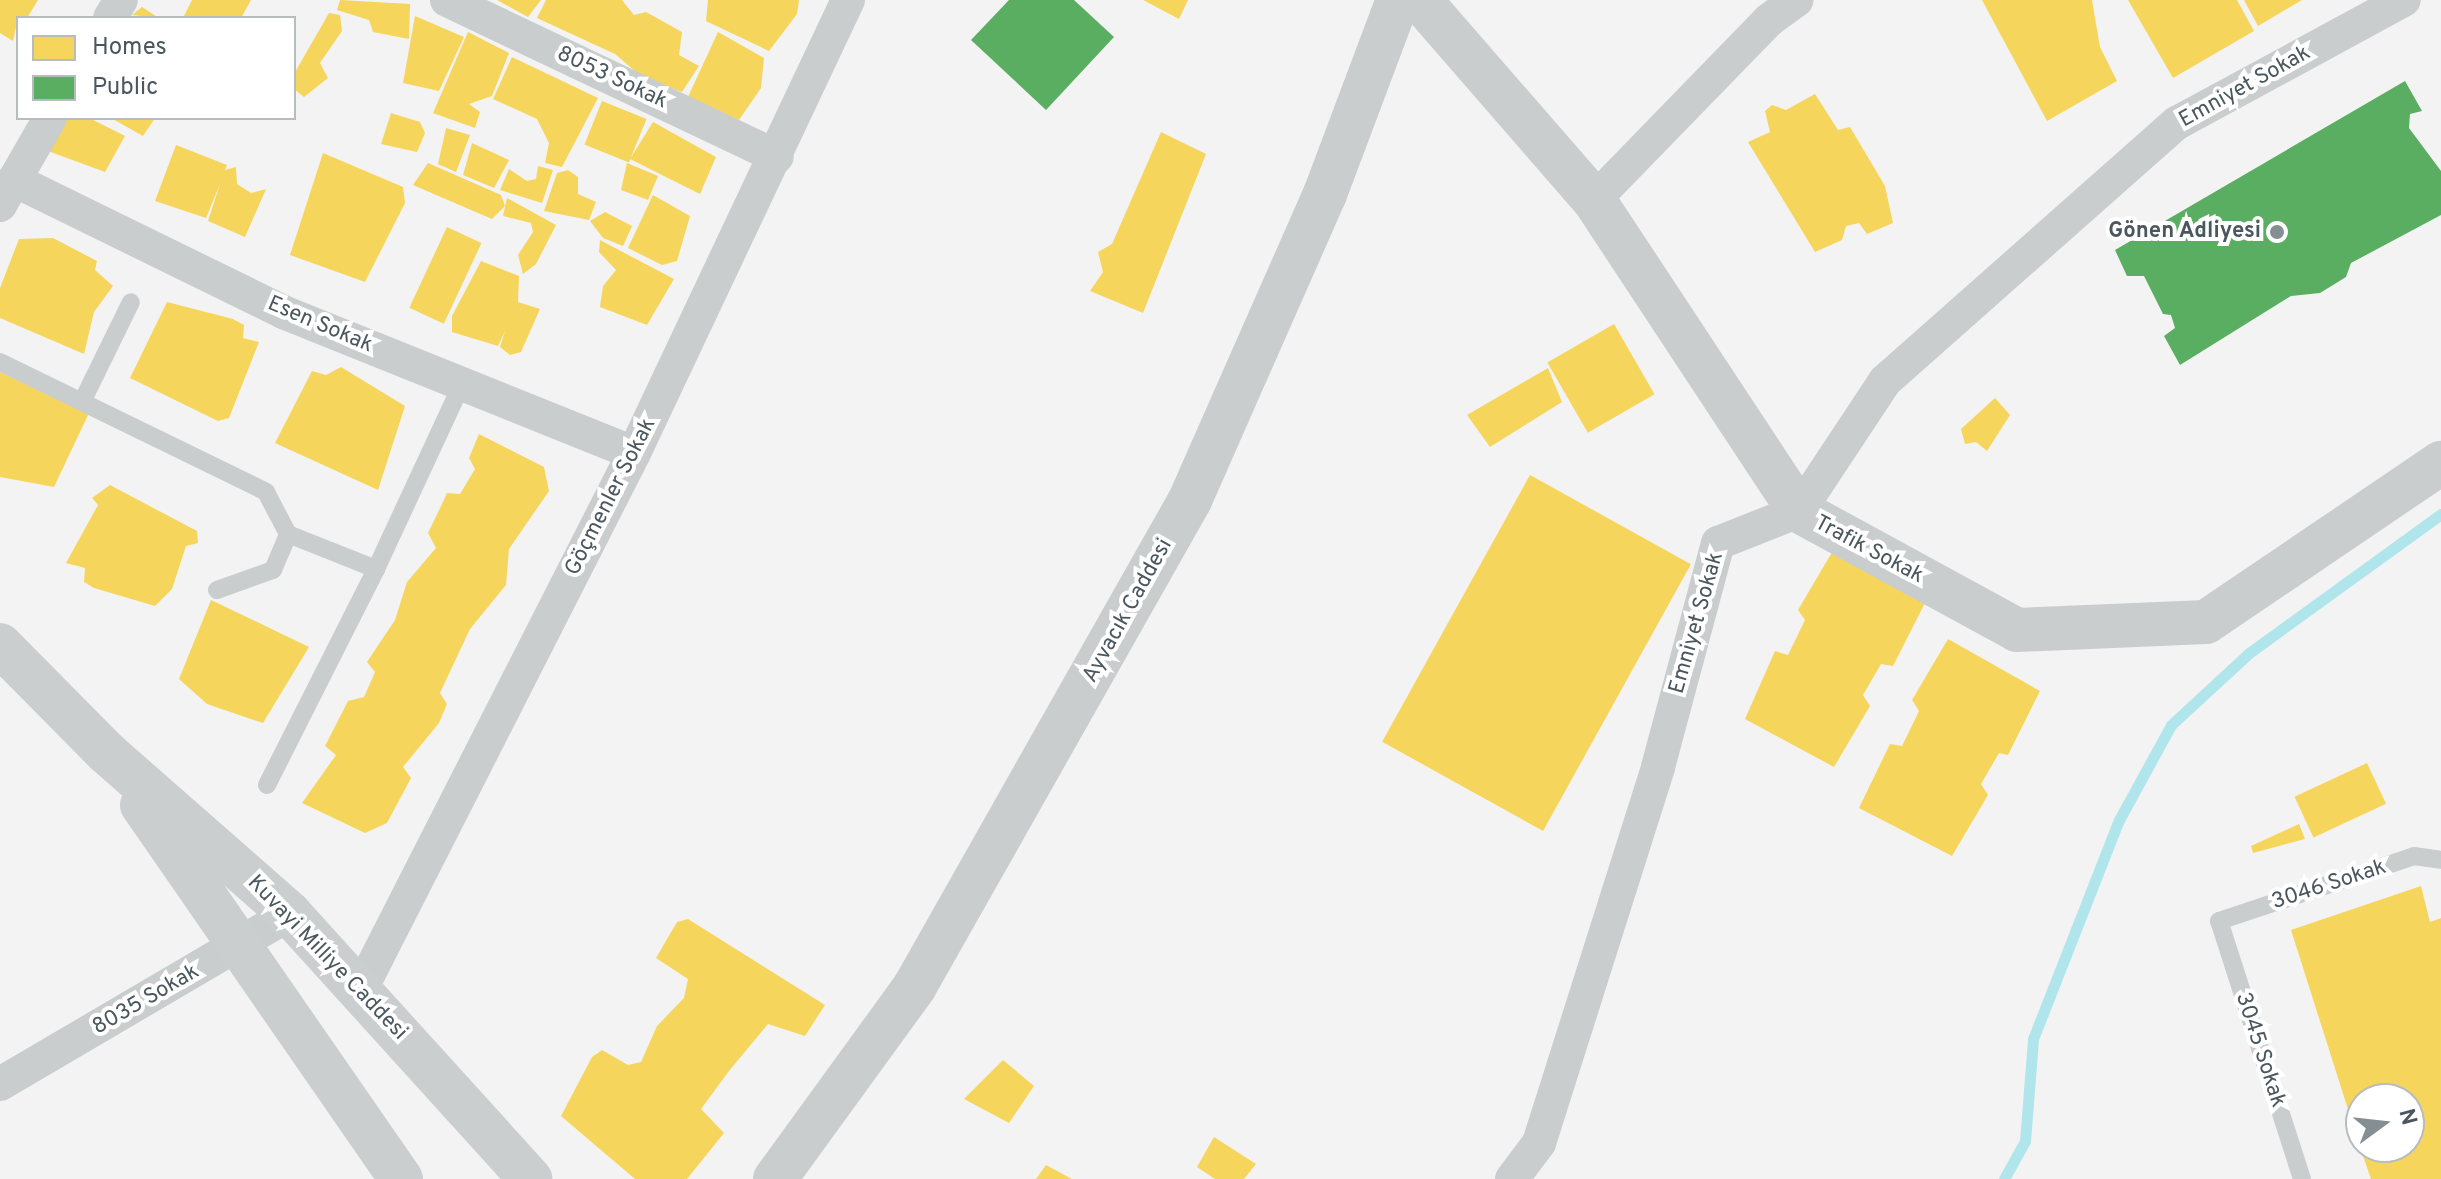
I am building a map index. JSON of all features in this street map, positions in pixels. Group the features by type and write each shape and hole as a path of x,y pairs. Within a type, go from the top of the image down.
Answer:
{"main road":[{"name":"Kuvayi Milliye Caddesi","path":"0,645 107,753 290,914 362,987 530,1179"},
{"name":"Kuvayi Milliye Caddesi","path":"107,753 401,1179"}],"street":[{"name":"8053 Sokak","path":"447,0 777,157"},
{"name":"Göçmenler Sokak","path":"362,987 634,453 777,157 848,0"},
{"name":"Ayvacık Caddesi","path":"775,1179 915,986 1190,500 1325,194 1398,0"},
{"name":"Trafik Sokak","path":"1420,0 1594,200 1799,511 2017,630 2206,622 2441,463"},
{"path":"1594,200 1769,20 1797,0"},
{"name":"Emniyet Sokak","path":"1512,1179 1539,1143 1658,767 1718,543 1799,511 1885,381 2177,123 2404,0"},
{"path":"7,192 49,120"},
{"name":"Esen Sokak","path":"7,192 283,312 634,453"},
{"name":"8035 Sokak","path":"0,1084 290,914"}],"lane":[{"path":"82,402 131,302"},
{"path":"0,362 266,492 288,534 376,569"},
{"path":"267,785 376,569 462,384"},
{"path":"217,590 273,570 288,534"},
{"name":"3046 Sokak","path":"2219,921 2414,856 2441,860"},
{"name":"3045 Sokak","path":"2219,921 2302,1179"}],"building: Homes":[{"path":"0,0 38,0 28,16 16,16 13,41 0,33"},
{"path":"192,0 251,0 242,16 184,16"},
{"path":"340,0 410,4 409,39 373,32 369,20 337,10"},
{"path":"497,0 541,0 528,17"},
{"path":"546,0 622,0 634,15 646,12 682,32 679,55 699,66 682,92 642,77 615,54 537,18"},
{"path":"708,0 799,0 797,14 769,51 706,21"},
{"path":"1143,0 1188,0 1179,19"},
{"path":"1982,0 2092,0 2100,47 2117,81 2047,121"},
{"path":"2128,0 2237,0 2254,31 2173,78"},
{"path":"2244,0 2302,0 2258,26"},
{"path":"142,7 156,16 141,16 132,15"},
{"path":"329,13 340,15 342,31 320,63 328,78 304,97 296,91 296,71"},
{"path":"415,16 464,37 439,91 403,83"},
{"path":"468,32 509,53 492,96 469,104 480,112 475,128 433,113"},
{"path":"718,32 764,58 761,88 739,120 687,99"},
{"path":"512,57 598,98 562,167 545,163 549,143 537,119 493,99"},
{"path":"1815,94 1838,130 1850,127 1885,186 1893,223 1867,234 1859,223 1846,226 1842,240 1815,252 1748,142 1770,132 1765,111 1772,105 1786,110"},
{"path":"602,101 647,119 629,163 584,145"},
{"path":"391,113 420,122 425,133 417,152 381,144"},
{"path":"64,120 93,120 125,136 105,172 48,151"},
{"path":"115,120 154,120 143,136"},
{"path":"653,122 716,157 700,194 630,159"},
{"path":"446,128 470,135 456,172 438,164"},
{"path":"1161,132 1206,154 1143,313 1090,291 1103,272 1098,252 1112,244"},
{"path":"472,143 509,160 494,188 463,175"},
{"path":"176,145 227,165 225,170 236,167 237,184 251,193 266,189 245,237 208,221 220,184 206,218 155,201"},
{"path":"323,153 403,187 405,203 365,282 290,255"},
{"path":"428,163 501,195 505,206 492,219 413,185"},
{"path":"627,163 658,176 648,200 621,190"},
{"path":"538,166 553,170 542,203 500,190 509,169 527,181 536,179"},
{"path":"568,170 578,177 578,194 596,202 589,220 544,211 557,173"},
{"path":"653,195 690,216 677,261 662,265 628,248"},
{"path":"507,198 556,225 536,264 523,274 518,255 533,232 531,223 503,216"},
{"path":"605,212 632,226 623,246 603,238 590,221"},
{"path":"447,227 481,243 444,324 409,308"},
{"path":"53,238 97,261 95,270 113,286 94,312 84,354 0,318 0,288 19,239"},
{"path":"600,240 674,279 647,325 600,307 603,286 616,270 599,252"},
{"path":"481,261 519,276 518,302 540,309 521,352 510,355 500,347 505,331 498,346 452,332 452,316"},
{"path":"167,302 233,319 244,325 243,338 259,342 229,418 218,421 130,378"},
{"path":"1614,324 1654,394 1588,433 1547,362"},
{"path":"341,367 405,406 378,490 275,443 312,371 326,375"},
{"path":"1548,368 1562,402 1490,447 1467,415"},
{"path":"0,372 89,413 54,487 0,477"},
{"path":"1995,398 2010,415 1987,451 1976,442 1965,444 1961,429"},
{"path":"479,434 544,467 549,491 509,549 506,585 470,629 440,693 447,704 439,723 403,767 411,778 387,823 365,833 302,803 336,755 325,746 348,701 364,697 375,672 367,662 395,620 407,582 436,548 428,533 447,493 460,494 475,469 469,458"},
{"path":"1530,475 1691,564 1543,831 1382,742"},
{"path":"110,485 197,531 198,543 186,546 172,589 155,606 94,588 84,582 85,568 66,563 98,505 92,498"},
{"path":"1842,551 1926,601 1893,666 1881,664 1863,695 1870,706 1834,767 1745,719 1775,651 1788,655 1805,620 1798,610 1831,554"},
{"path":"211,600 309,647 263,723 207,704 179,679"},
{"path":"1948,639 2040,691 2008,755 1999,753 1981,784 1988,795 1952,856 1859,808 1890,744 1902,746 1919,711 1912,700"},
{"path":"2367,763 2386,804 2314,838 2294,797"},
{"path":"2299,824 2305,839 2253,853 2251,846"},
{"path":"2421,886 2430,922 2441,918 2441,1179 2371,1179 2366,1163 2425,1163 2425,1083 2345,1083 2345,1100 2291,930"},
{"path":"688,919 825,1005 805,1036 768,1024 729,1071 701,1109 724,1133 687,1179 635,1179 561,1116 592,1057 602,1050 628,1065 641,1062 657,1026 684,998 688,979 656,958 677,922"},
{"path":"1003,1060 1034,1086 1009,1123 964,1099"},
{"path":"1214,1137 1256,1164 1244,1179 1215,1179 1197,1167"},
{"path":"1046,1165 1072,1179 1036,1179"}],"building: Public":[{"path":"1009,0 1074,0 1114,37 1046,110 971,40"},
{"name":"Gönen Adliyesi","path":"2405,81 2422,111 2410,114 2409,128 2441,171 2441,215 2351,263 2346,277 2320,293 2291,296 2180,365 2164,336 2175,328 2171,315 2163,314 2144,276 2127,276 2115,250"}],"waterway":[{"path":"2004,1179 2025,1141 2033,1039 2119,820 2171,725 2249,653 2441,514"}],"place":[{"name":"Gönen Adliyesi","path":"2277,232"}]}
